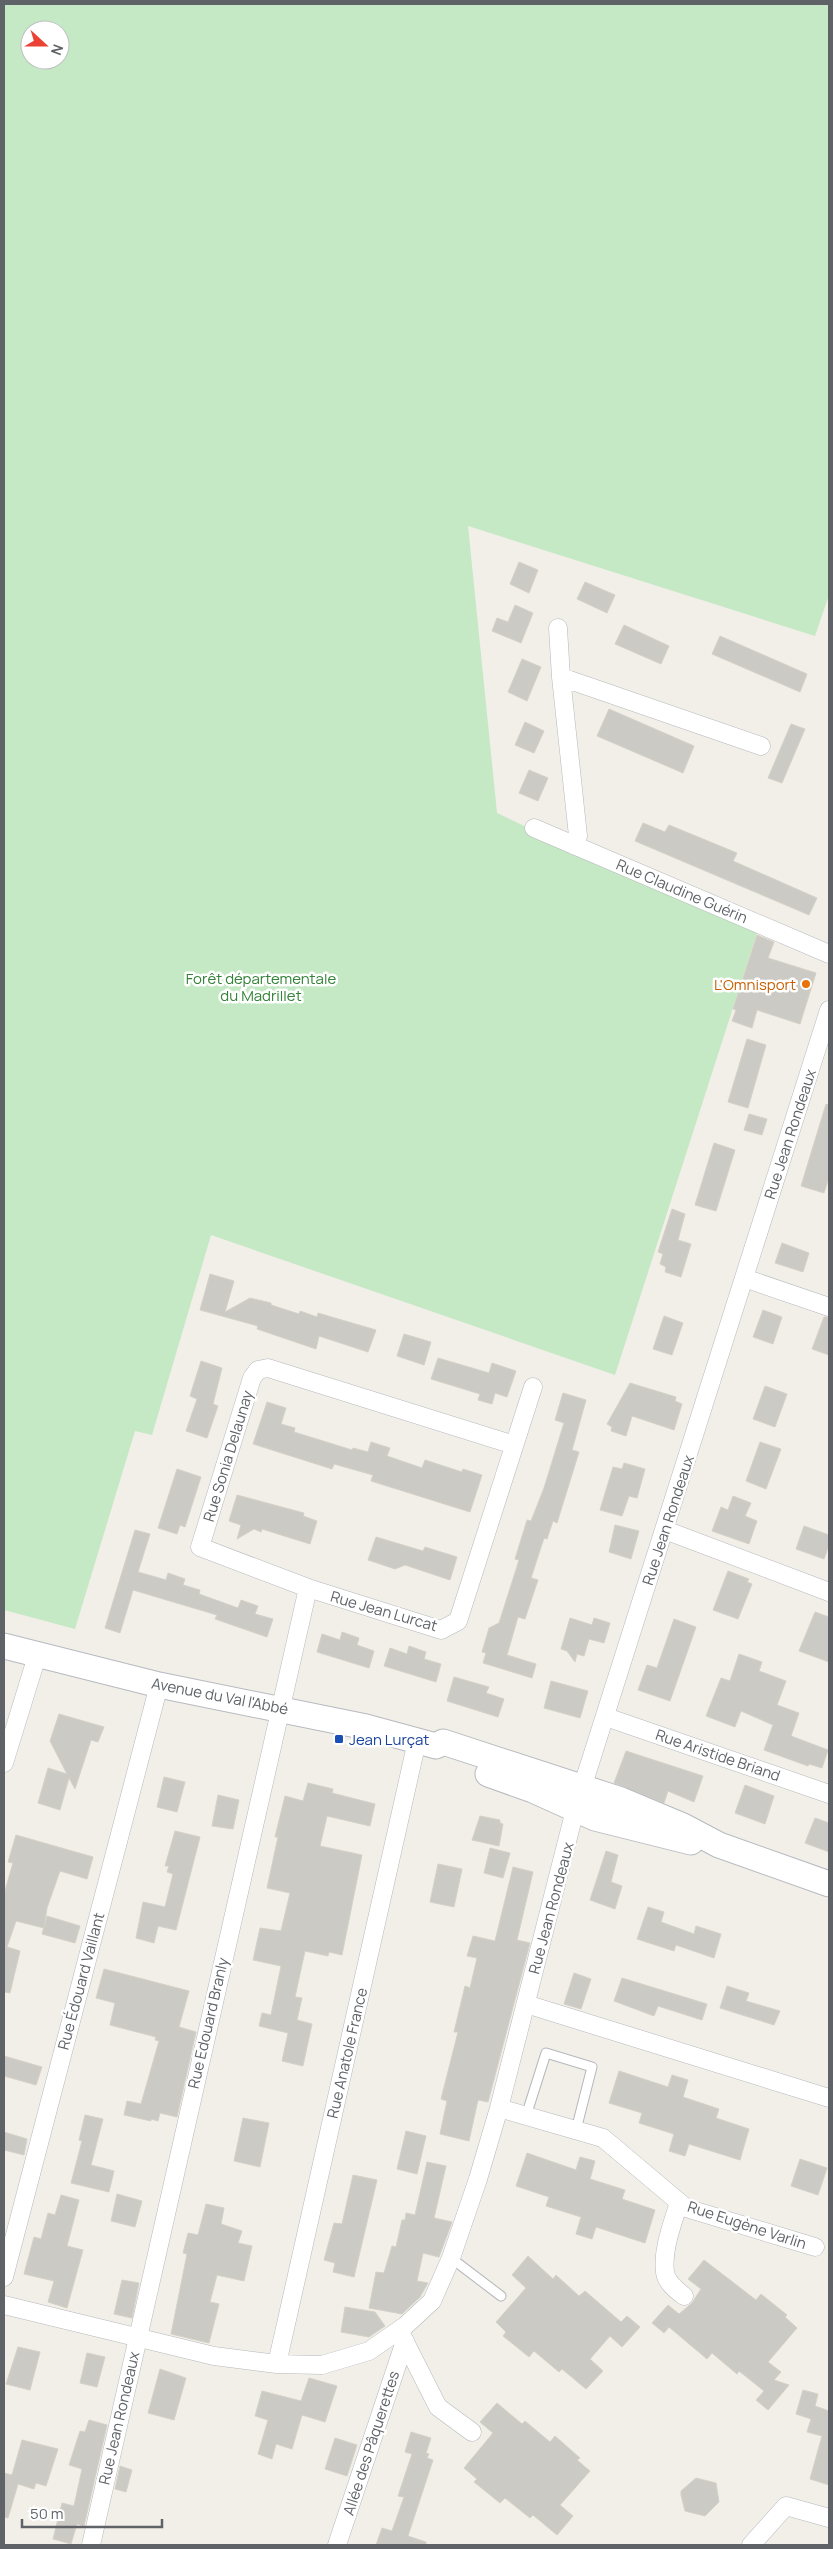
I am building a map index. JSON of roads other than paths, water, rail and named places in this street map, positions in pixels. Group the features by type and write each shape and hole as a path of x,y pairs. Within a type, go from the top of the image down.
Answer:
{"main road":[{"name":"Avenue du Val l'Abbé","path":"4,1646 37,1656 159,1685 280,1708 366,1727 427,1744 443,1742 583,1786 683,1826 718,1846"},
{"name":"Avenue du Val l'Abbé","path":"427,1744 438,1755 533,1790 575,1810"},
{"path":"575,1810 612,1824 690,1842 718,1846 829,1884"}],"street":[{"path":"558,628 561,677 578,836 575,846"},
{"path":"561,677 761,746"},
{"name":"Rue Claudine Guérin","path":"534,828 829,954"},
{"name":"Rue Jean Rondeaux","path":"91,2545 137,2339 214,2356 277,2364 322,2366 369,2351 402,2335 432,2301 451,2258 478,2179 499,2108 575,1810 829,1010"},
{"path":"744,1278 829,1308"},
{"name":"Rue Sonia Delaunay","path":"308,1588 200,1547 252,1378 258,1370 268,1368 514,1445"},
{"name":"Rue Jean Lurcat","path":"308,1588 441,1630 458,1621 533,1387"},
{"path":"665,1530 829,1592"},
{"path":"280,1708 308,1588"},
{"path":"4,1764 37,1656"},
{"name":"Rue Édouard Vaillant","path":"4,2277 159,1685"},
{"name":"Rue Edouard Branly","path":"137,2339 280,1708"},
{"name":"Rue Aristide Briand","path":"606,1717 829,1794"},
{"name":"Rue Anatole France","path":"277,2364 427,1744"},
{"path":"526,2004 829,2098"},
{"name":"Rue Eugène Varlin","path":"499,2108 603,2138 686,2208 815,2247"},
{"name":"Rue Eugène Varlin","path":"679,2202 668,2244 664,2273 671,2285 684,2296"},
{"path":"4,2305 137,2339"},
{"path":"402,2335 438,2407 472,2432"},
{"name":"Allée des Pâquerettes","path":"337,2545 402,2335"},
{"path":"750,2545 786,2506 829,2518"}],"lane":[{"path":"526,2116 546,2053 592,2067 576,2130"},
{"path":"451,2258 501,2296"}],"place":[{"name":"L'Omnisport","path":"806,984"},
{"name":"Jean Lurçat","path":"339,1739"}],"park label":[{"name":"Forêt départementale du Madrillet","path":"261,986"}]}
